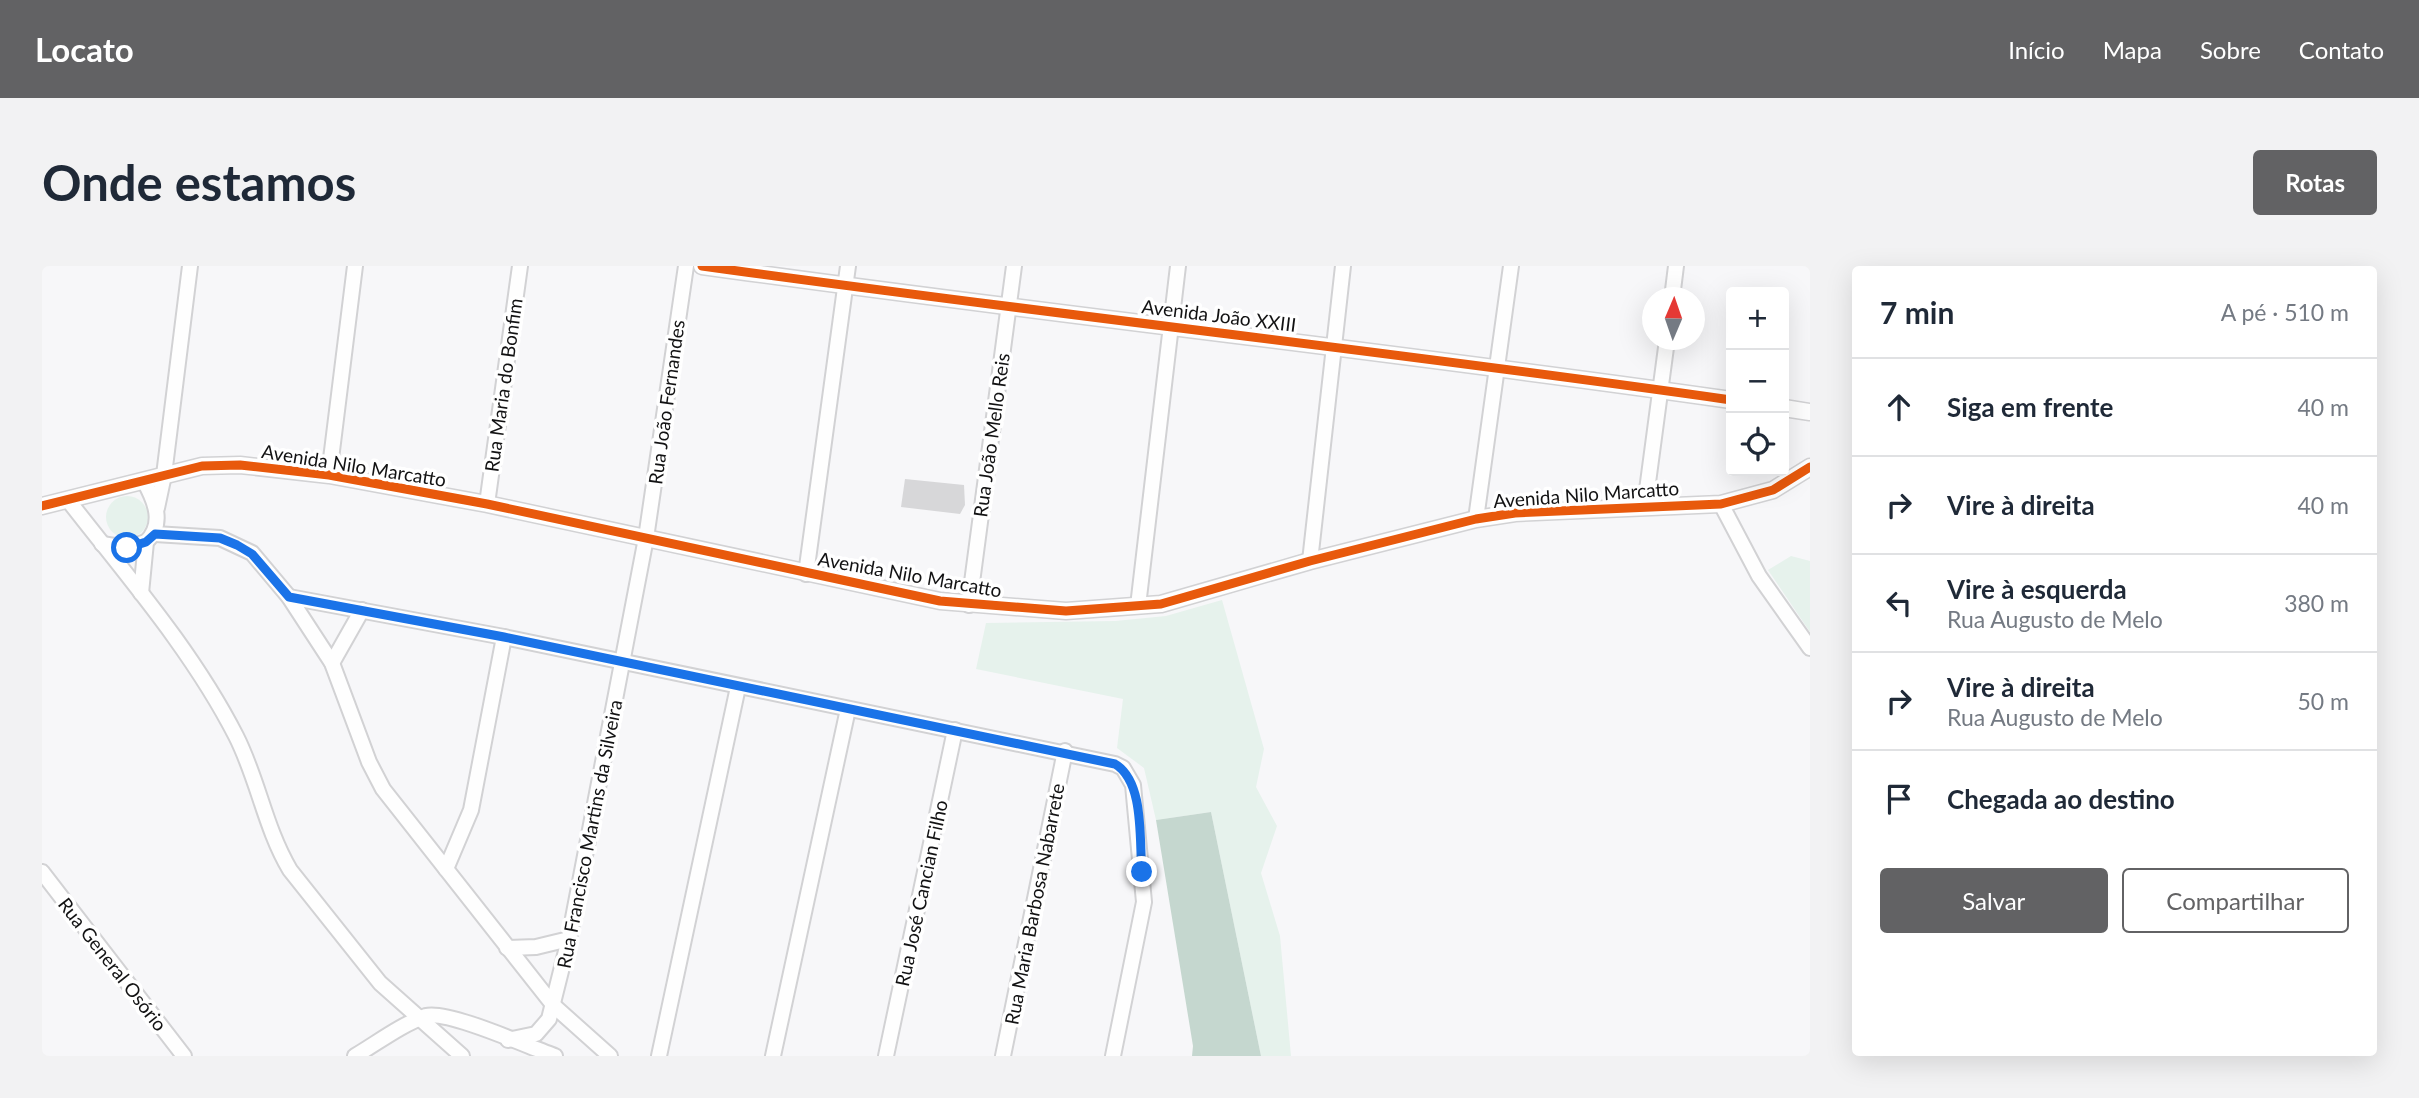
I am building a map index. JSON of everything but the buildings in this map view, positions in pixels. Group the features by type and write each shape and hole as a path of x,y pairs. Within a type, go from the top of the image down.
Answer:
{"street":[{"path":"141,593 164,475 190,266"},
{"path":"329,475 355,266"},
{"name":"Rua Maria do Bonfim","path":"486,504 520,266"},
{"name":"Rua João Fernandes","path":"646,538 686,266"},
{"name":"Avenida João XXIII","path":"702,266 1009,308 1497,367 1726,399"},
{"path":"806,574 848,266"},
{"name":"Rua João Mello Reis","path":"969,605 1014,266"},
{"path":"1138,606 1178,266"},
{"path":"1310,561 1343,266"},
{"path":"1476,519 1511,266"},
{"path":"1673,287 1676,266"},
{"path":"1645,505 1666,350"},
{"path":"1789,409 1810,412"},
{"name":"Avenida Nilo Marcatto","path":"42,506 164,475 221,464 329,475 486,504 806,574 969,605 1066,611 1161,604 1310,561 1476,519 1516,513 1645,505 1721,504 1773,490 1810,467"},
{"path":"144,481 157,508"},
{"path":"68,500 141,593 204,680 237,738 278,850 290,870 380,983 462,1056"},
{"path":"1721,504 1759,576 1810,648"},
{"path":"102,544 127,548 150,538 220,538 252,554 289,597 332,663 369,762 383,789 554,1006 610,1056"},
{"name":"Rua Francisco Martins da Silveira","path":"554,1006 646,538"},
{"path":"289,597 504,637 623,664 1065,751 1123,768 1133,785 1144,902 1113,1056"},
{"path":"332,663 362,610"},
{"path":"446,869 471,810 504,637"},
{"path":"659,1056 738,687"},
{"path":"773,1056 848,709"},
{"name":"Rua José Cancian Filho","path":"886,1056 955,730"},
{"name":"Rua Maria Barbosa Nabarrete","path":"1003,1056 1065,751"},
{"name":"Rua General Osório","path":"42,872 184,1056"},
{"path":"507,948 536,947 569,939"},
{"path":"508,1040 536,1034 549,1019 554,1006"},
{"path":"355,1056 422,1018 434,1015 455,1018 549,1054"},
{"path":"536,1034 549,1054"}],"shaded area":[{"path":"127,496 142,502 148,517 142,532 127,538 112,532 106,517 112,502"},
{"path":"1791,556 1810,561 1810,632 1768,570"},
{"path":"1222,600 1264,749 1256,787 1277,826 1261,873 1280,936 1291,1056 1261,1056 1211,812 1156,820 1144,768 1117,748 1123,699 976,669 986,623 1115,621 1166,616"},
{"path":"1211,812 1261,1056 1192,1056 1193,1046 1156,820"}],"cycle path":[{"path":"702,266 1726,399"},
{"path":"42,506 202,466 240,465 329,475 487,504 940,601 1066,611 1161,604 1310,561 1476,519 1515,513 1721,504 1773,490 1810,467"}],"route":[{"path":"127,548 137,547 155,534 220,538 252,554 289,597 504,637 623,664 1065,751 1115,764 1123,768 1133,785 1142,872"}]}
